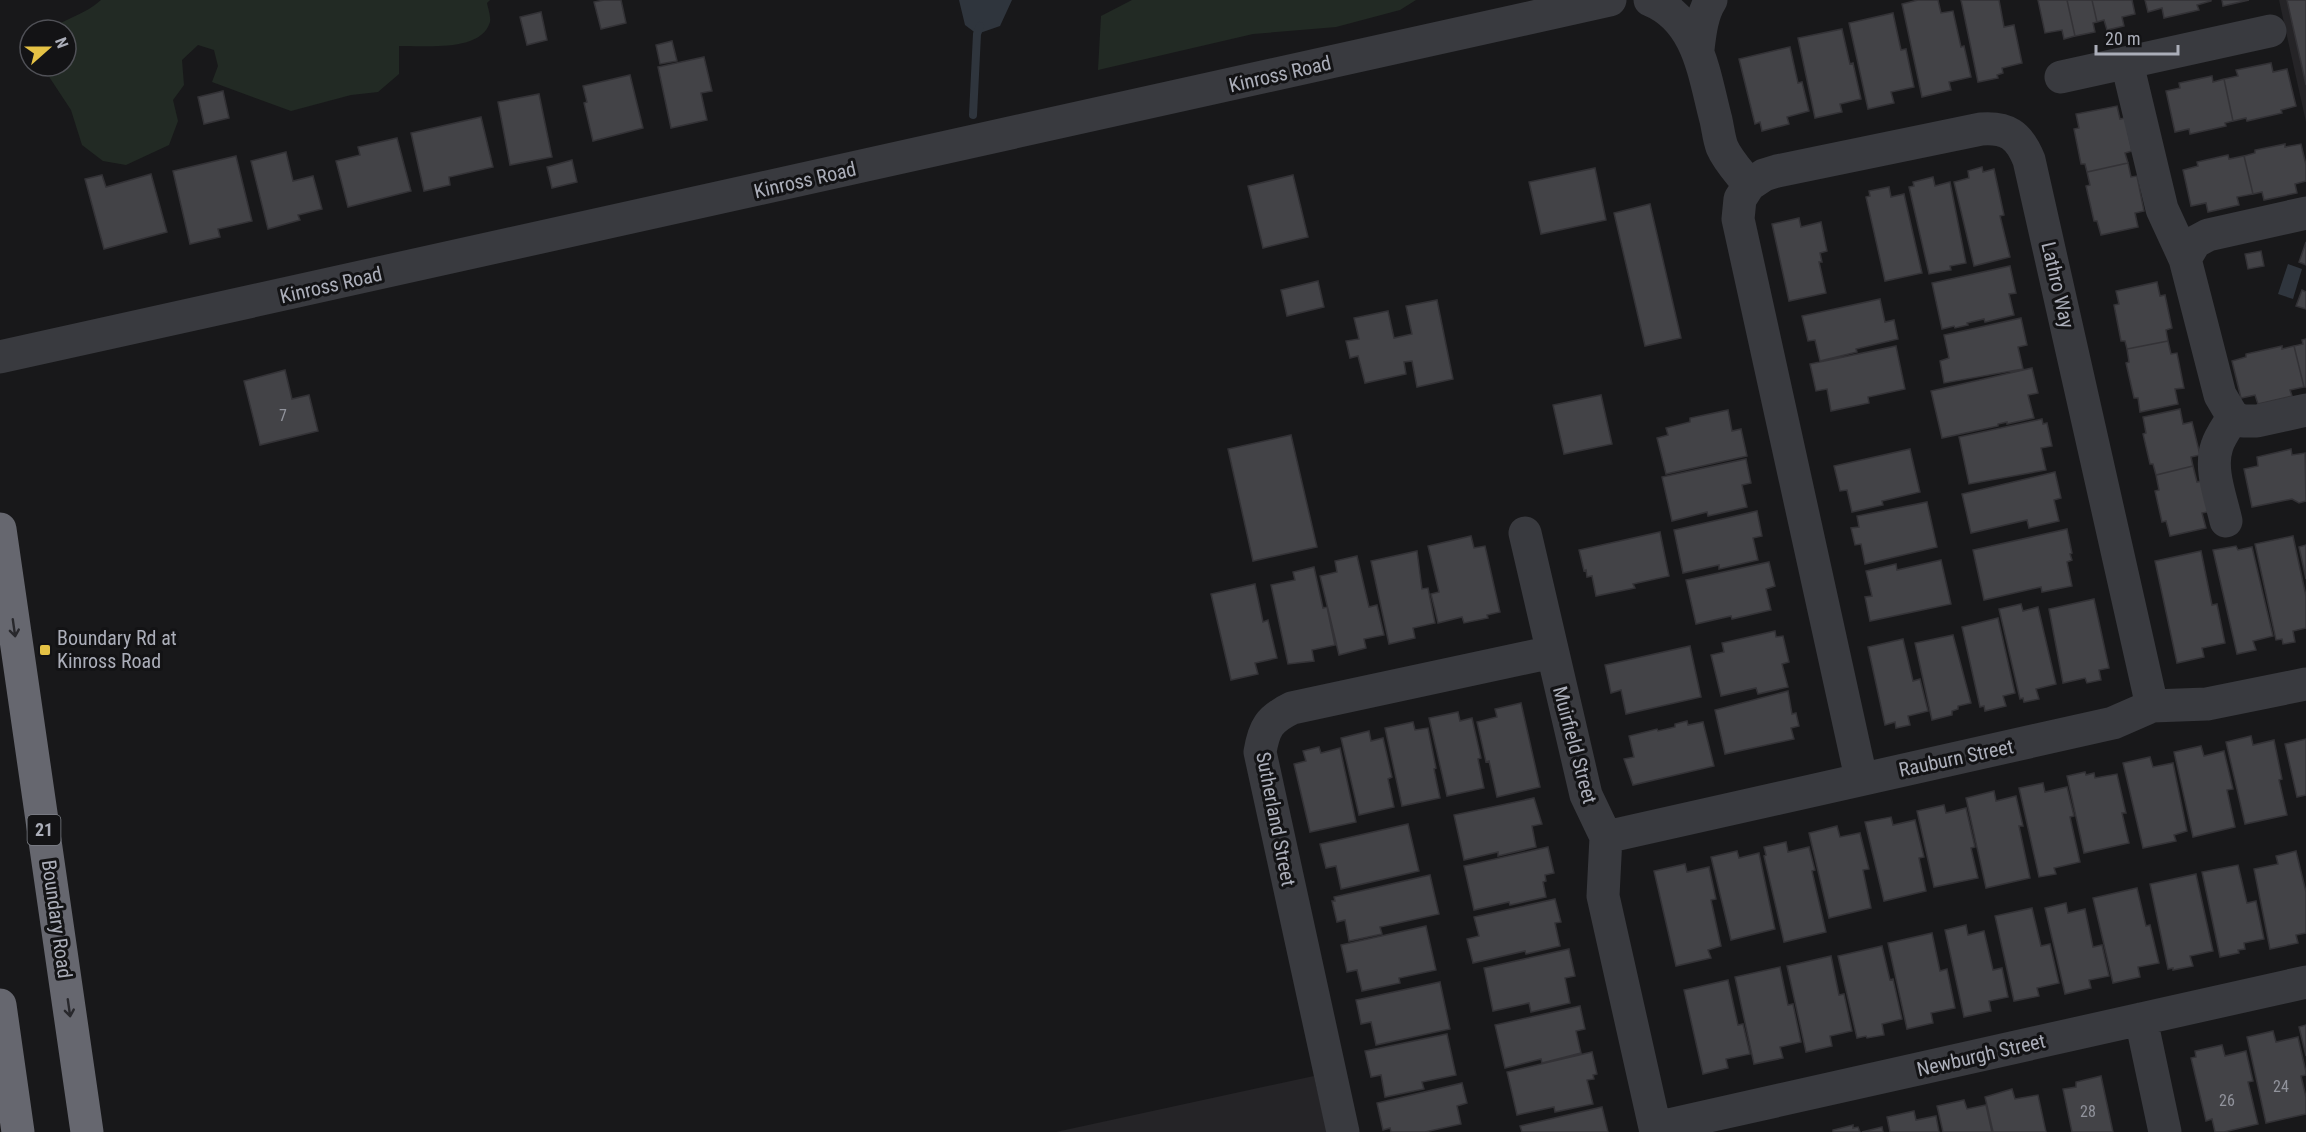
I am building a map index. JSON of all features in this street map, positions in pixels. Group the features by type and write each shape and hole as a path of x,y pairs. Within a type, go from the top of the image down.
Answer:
{"highway":[{"name":"Boundary Road","path":"0,529 87,1132"},
{"path":"0,1005 18,1132"}],"street":[{"name":"Kinross Road","path":"0,357 1610,0"},
{"path":"1650,0 1671,11 1680,20 1698,49 1722,147 1749,185 1740,199 1738,219 1861,778"},
{"path":"1698,49 1702,22 1706,7 1711,0"},
{"path":"2061,77 2270,31"},
{"path":"2127,63 2162,209 2185,260 2220,395 2233,417 2243,421 2257,421 2306,410"},
{"name":"Lathro Way","path":"1749,185 1764,175 1777,171 1981,129 1996,128 2011,134 2023,145 2029,160 2152,706"},
{"path":"2185,260 2195,242 2208,235 2306,213"},
{"path":"2226,521 2214,468 2214,454 2233,417"},
{"name":"Muirfield Street","path":"1525,533 1586,795 1606,837 1604,896 1655,1130"},
{"name":"Sutherland Street","path":"1342,1132 1260,752 1263,732 1276,716 1292,708 1552,652"},
{"name":"Rauburn Street","path":"1606,837 2113,723 2152,706 2207,704 2306,684"},
{"name":"Newburgh Street","path":"1655,1130 2306,982"},
{"path":"2141,1019 2165,1132"}],"shaded area":[{"path":"101,0 490,0 487,3 490,22 484,32 464,43 399,46 399,74 378,92 351,95 291,111 212,82 218,66 214,50 198,45 182,60 184,85 173,100 178,121 169,145 126,165 103,161 82,145 71,110 50,78 78,78 78,18 70,18"},
{"path":"959,0 1012,0 1000,26 977,34 965,25"},
{"path":"1132,0 1416,0 1400,10 1336,27 1253,34 1098,70 1101,16"},
{"path":"2279,0 2306,0 2306,122"},
{"path":"2288,264 2302,269 2293,299 2278,294"},
{"path":"1314,1076 1327,1132 1056,1132"}],"building":[{"path":"621,0 626,23 601,29 594,2"},
{"path":"1918,0 1938,0 1941,13 1953,11 1971,77 1949,82 1951,90 1922,97 1902,4"},
{"path":"1961,0 1999,0 2004,27 2014,25 2022,63 2002,68 2003,73 1997,75 1998,78 1978,82"},
{"path":"2038,0 2067,0 2075,36 2064,39 2062,30 2045,33"},
{"path":"2067,0 2092,0 2097,22 2093,23 2095,32 2075,36"},
{"path":"2092,0 2132,0 2135,14 2122,17 2124,26 2107,30 2104,20 2097,22"},
{"path":"2145,0 2211,1 2197,5 2199,10 2164,18 2162,8 2148,12"},
{"path":"2222,0 2249,0 2223,6"},
{"path":"2287,0 2306,0 2306,85"},
{"path":"541,12 547,40 527,45 520,17"},
{"path":"1893,13 1901,50 1906,49 1914,87 1891,92 1894,103 1868,109 1849,23"},
{"path":"1842,29 1861,99 1840,104 1842,112 1815,118 1798,38"},
{"path":"672,41 677,61 660,64 656,45"},
{"path":"1790,47 1798,83 1802,82 1809,111 1787,117 1789,124 1762,131 1760,122 1755,124 1739,59"},
{"path":"704,57 712,91 701,93 707,120 671,128 658,67"},
{"path":"2271,63 2273,72 2287,69 2296,106 2281,110 2282,113 2247,121 2246,118 2233,121 2224,79 2238,76 2236,70"},
{"path":"630,75 643,128 593,141 584,103 587,102 583,86"},
{"path":"2212,76 2213,82 2224,79 2233,121 2225,123 2226,126 2190,134 2189,129 2175,132 2166,91 2180,88 2179,83"},
{"path":"223,91 229,118 204,124 198,97"},
{"path":"539,94 552,157 510,165 498,102"},
{"path":"2117,106 2120,119 2125,118 2132,151 2125,153 2128,163 2087,172 2085,164 2081,164 2074,129 2079,128 2076,114"},
{"path":"481,117 493,167 449,177 450,185 424,191 411,133"},
{"path":"397,138 411,191 348,207 336,161 360,155 358,147"},
{"path":"2285,144 2285,147 2301,144 2306,165 2306,181 2295,184 2297,193 2264,200 2262,192 2253,194 2244,156 2255,153 2255,150"},
{"path":"286,152 293,181 313,176 322,209 298,215 300,220 268,229 251,161"},
{"path":"2228,155 2229,159 2244,156 2253,194 2237,197 2239,205 2208,212 2206,203 2191,206 2183,170 2198,166 2197,162"},
{"path":"236,156 252,221 218,229 220,237 190,244 173,171"},
{"path":"572,160 577,182 552,188 547,167"},
{"path":"2128,163 2131,177 2137,176 2144,211 2135,213 2138,227 2101,235 2097,221 2094,221 2086,186 2090,185 2087,172"},
{"path":"1982,167 1983,172 1994,169 2004,215 2000,216 2010,257 1974,266 1954,182 1969,178 1968,171"},
{"path":"1595,168 1606,220 1541,234 1529,182"},
{"path":"151,174 167,232 104,249 85,179 102,175 106,187"},
{"path":"1293,175 1308,237 1263,248 1248,186"},
{"path":"1933,177 1935,186 1950,182 1966,263 1950,266 1951,270 1929,274 1909,187 1914,186 1913,182"},
{"path":"1889,187 1891,197 1904,194 1922,273 1885,281 1866,197 1870,196 1869,191"},
{"path":"1650,204 1681,338 1645,346 1614,213"},
{"path":"1799,218 1801,227 1821,222 1827,251 1820,253 1822,262 1819,262 1826,293 1789,301 1772,224"},
{"path":"2306,242 2306,265 2299,262"},
{"path":"2261,251 2264,266 2248,269 2245,254"},
{"path":"2010,266 2016,293 2009,294 2014,315 1942,329 1932,283"},
{"path":"1318,281 1324,307 1287,316 1281,290"},
{"path":"2157,282 2160,296 2165,295 2172,328 2166,330 2168,341 2127,349 2125,341 2121,341 2114,305 2119,304 2116,291"},
{"path":"2302,290 2306,292 2306,309 2296,306"},
{"path":"1880,299 1885,322 1894,320 1898,339 1820,361 1815,340 1808,341 1802,316"},
{"path":"1437,300 1453,379 1417,387 1412,361 1404,362 1406,374 1365,383 1358,356 1350,358 1346,341 1359,339 1354,318 1388,311 1394,338 1412,334 1406,306"},
{"path":"2021,318 2027,345 2018,347 2023,369 1944,383 1940,361 1949,358 1944,335"},
{"path":"2306,339 2306,387 2304,387 2294,346 2303,344 2302,340"},
{"path":"2168,341 2171,354 2177,353 2184,388 2175,389 2178,404 2140,412 2138,398 2134,398 2126,363 2129,362 2127,349"},
{"path":"1896,346 1905,389 1868,397 1869,403 1831,411 1827,389 1816,391 1810,364"},
{"path":"2282,346 2282,349 2294,346 2304,387 2290,390 2292,396 2258,404 2255,395 2241,398 2232,361 2246,357 2246,354"},
{"path":"2032,368 2038,393 2028,395 2034,418 2007,424 2007,422 1942,438 1931,391"},
{"path":"285,370 292,399 309,395 318,431 260,445 244,381"},
{"path":"1601,395 1612,444 1564,454 1553,405"},
{"path":"2180,409 2183,424 2192,422 2200,455 2191,457 2193,466 2156,475 2153,464 2150,464 2143,434 2146,433 2143,417"},
{"path":"1728,410 1732,431 1741,429 1747,456 1666,474 1657,438 1668,435 1666,428 1690,422 1690,418"},
{"path":"2042,419 2043,424 2047,423 2052,446 2041,448 2046,470 1969,484 1959,437"},
{"path":"1291,435 1317,547 1253,561 1228,449"},
{"path":"1910,449 1920,492 1882,501 1883,505 1852,512 1847,490 1840,491 1834,466"},
{"path":"2291,449 2292,455 2305,453 2306,501 2299,503 2292,499 2252,507 2244,469 2258,466 2257,457"},
{"path":"1746,459 1751,483 1742,485 1747,507 1708,516 1707,512 1672,521 1662,477"},
{"path":"2193,466 2197,482 2205,480 2212,511 2202,513 2206,528 2170,536 2166,521 2162,522 2155,491 2159,490 2156,475"},
{"path":"2055,472 2061,498 2054,500 2059,521 2029,528 2027,520 1971,533 1962,494"},
{"path":"1927,502 1937,547 1865,564 1861,544 1855,545 1851,528 1859,527 1857,516"},
{"path":"1757,511 1762,536 1753,538 1758,560 1719,569 1719,565 1683,573 1674,530"},
{"path":"2067,529 2072,560 2067,562 2072,586 2042,592 2041,587 1984,600 1973,550"},
{"path":"1660,532 1669,576 1633,584 1635,588 1596,596 1592,576 1587,577 1586,570 1584,571 1579,550"},
{"path":"1471,536 1474,548 1485,546 1500,612 1487,615 1488,618 1464,623 1462,617 1438,623 1431,594 1439,592 1428,546"},
{"path":"2293,536 2306,596 2306,628 2293,631 2295,642 2283,644 2282,639 2276,640 2255,544"},
{"path":"2306,545 2306,579 2299,547"},
{"path":"2236,546 2238,550 2252,547 2273,636 2253,641 2256,650 2237,654 2213,550"},
{"path":"1417,551 1422,589 1428,588 1435,623 1413,628 1415,638 1389,644 1371,561"},
{"path":"2201,551 2212,605 2217,604 2225,643 2202,648 2204,657 2177,663 2155,561"},
{"path":"1357,556 1369,607 1377,605 1384,635 1364,639 1366,648 1339,655 1320,576 1337,572 1335,561"},
{"path":"1941,560 1951,604 1870,621 1865,597 1872,596 1866,571 1896,564 1897,570"},
{"path":"1769,562 1775,586 1766,589 1771,610 1696,624 1686,580"},
{"path":"1314,567 1323,608 1327,607 1335,645 1312,650 1314,661 1288,664 1271,585 1295,580 1293,572"},
{"path":"1255,584 1263,622 1268,620 1277,658 1255,663 1258,674 1231,680 1211,594"},
{"path":"2094,599 2109,668 2099,670 2101,680 2087,683 2085,678 2063,683 2049,609"},
{"path":"2021,604 2023,611 2038,607 2056,684 2036,689 2039,699 2024,702 2023,698 2020,699 1999,609"},
{"path":"1998,618 2015,693 2003,696 2006,706 1985,711 1984,706 1980,707 1962,627"},
{"path":"1775,631 1776,637 1783,636 1789,662 1782,664 1788,687 1758,694 1756,688 1721,696 1711,655 1724,652 1722,643"},
{"path":"1953,635 1971,703 1958,706 1958,709 1952,711 1952,715 1932,720 1915,643"},
{"path":"1903,639 1913,681 1920,679 1928,711 1908,716 1910,725 1896,728 1895,722 1885,725 1868,647"},
{"path":"1690,646 1701,697 1626,714 1621,690 1611,693 1605,665"},
{"path":"1788,691 1792,714 1796,713 1799,726 1791,728 1794,739 1725,754 1715,710"},
{"path":"1521,703 1540,787 1497,797 1477,722 1497,717 1495,709"},
{"path":"1458,712 1460,721 1472,718 1481,758 1478,759 1484,788 1447,796 1429,718"},
{"path":"1687,721 1688,725 1703,722 1714,766 1633,785 1624,759 1634,757 1629,736 1675,727 1675,724"},
{"path":"1413,722 1415,730 1428,728 1440,798 1402,806 1385,728"},
{"path":"1369,731 1371,741 1383,738 1392,777 1388,779 1394,807 1359,815 1341,738"},
{"path":"2251,736 2253,745 2274,740 2282,779 2279,780 2287,815 2245,824 2226,742"},
{"path":"2306,739 2306,795 2297,797 2285,744"},
{"path":"2201,746 2204,756 2224,751 2233,789 2227,790 2235,827 2193,837 2174,752"},
{"path":"1319,747 1321,753 1340,748 1356,822 1310,832 1294,764 1306,761 1303,751"},
{"path":"2150,757 2153,767 2173,763 2187,831 2174,835 2176,841 2143,848 2123,763"},
{"path":"2085,772 2086,775 2094,773 2095,778 2117,774 2126,813 2122,813 2129,843 2084,853 2067,776"},
{"path":"2043,783 2045,792 2067,787 2074,816 2070,817 2080,862 2054,868 2056,874 2039,877 2019,788"},
{"path":"1994,791 1996,801 2016,796 2023,826 2019,826 2030,878 1986,888 1966,798"},
{"path":"1534,798 1542,824 1532,826 1536,847 1498,856 1498,852 1464,860 1454,815"},
{"path":"1944,805 1946,813 1966,808 1975,847 1971,848 1978,878 1934,887 1917,811"},
{"path":"1891,817 1893,825 1915,820 1924,857 1919,858 1926,891 1884,901 1865,822"},
{"path":"1408,824 1419,871 1341,889 1336,866 1326,868 1320,844"},
{"path":"1837,826 1840,837 1860,833 1869,869 1863,870 1871,908 1829,918 1809,833"},
{"path":"1786,842 1788,852 1809,847 1826,932 1784,942 1764,856 1766,855 1764,847"},
{"path":"1548,847 1554,873 1545,875 1546,881 1543,882 1546,897 1474,910 1464,866"},
{"path":"1737,851 1739,858 1759,853 1775,929 1731,940 1711,857"},
{"path":"2296,851 2306,892 2306,933 2296,935 2298,943 2270,949 2254,869 2278,864 2276,856"},
{"path":"1685,864 1687,872 1709,867 1716,899 1711,900 1721,946 1708,950 1711,958 1676,966 1654,871"},
{"path":"2238,865 2247,903 2256,901 2264,939 2244,943 2245,949 2238,950 2239,953 2220,957 2202,872"},
{"path":"2196,874 2213,951 2190,956 2193,966 2168,969 2150,884"},
{"path":"1430,875 1439,914 1380,927 1382,934 1349,941 1345,920 1337,922 1332,901 1335,901 1334,897"},
{"path":"2137,888 2146,926 2150,925 2159,963 2138,967 2140,977 2113,983 2093,898"},
{"path":"1555,899 1561,922 1555,923 1560,946 1526,954 1525,951 1473,963 1467,939 1479,936 1474,917"},
{"path":"2066,903 2068,913 2085,909 2093,947 2102,945 2109,976 2089,980 2091,988 2065,994 2045,908"},
{"path":"2032,908 2041,946 2050,944 2059,983 2037,988 2039,996 2014,1001 1995,916"},
{"path":"1966,925 1968,935 1984,931 1993,970 2002,968 2008,997 1989,1001 1991,1011 1964,1017 1945,930"},
{"path":"1426,926 1436,970 1399,978 1400,983 1362,991 1357,970 1347,972 1341,945"},
{"path":"1932,933 1940,971 1947,969 1955,1008 1931,1013 1933,1023 1907,1029 1888,943"},
{"path":"1882,946 1890,980 1893,979 1902,1019 1882,1024 1884,1035 1857,1038 1838,956"},
{"path":"1569,949 1575,976 1565,978 1570,1003 1531,1012 1529,1003 1493,1011 1484,968"},
{"path":"1831,956 1839,995 1844,994 1852,1031 1830,1036 1832,1046 1806,1052 1787,966"},
{"path":"1780,967 1788,1005 1793,1004 1801,1042 1780,1047 1783,1058 1754,1064 1735,977"},
{"path":"1728,980 1738,1025 1743,1024 1750,1054 1726,1059 1728,1068 1703,1074 1684,990"},
{"path":"1440,982 1450,1029 1376,1045 1371,1022 1361,1024 1356,1000"},
{"path":"1580,1006 1585,1029 1576,1031 1581,1053 1542,1063 1541,1059 1505,1068 1495,1025"},
{"path":"2306,1025 2306,1056 2299,1027"},
{"path":"2273,1031 2276,1042 2298,1037 2306,1072 2306,1075 2301,1076 2306,1097 2306,1114 2266,1123 2247,1037"},
{"path":"1447,1034 1456,1075 1422,1082 1424,1089 1385,1097 1381,1075 1371,1077 1365,1051"},
{"path":"2222,1045 2225,1056 2246,1051 2253,1081 2248,1082 2258,1124 2215,1132 2212,1119 2206,1121 2191,1058 2196,1057 2195,1051"},
{"path":"1592,1052 1597,1074 1593,1075 1594,1079 1587,1080 1593,1104 1555,1112 1554,1107 1517,1115 1507,1072"},
{"path":"2101,1076 2113,1132 2072,1132 2063,1089 2076,1087 2076,1082"},
{"path":"1462,1083 1467,1103 1457,1106 1461,1124 1425,1132 1391,1132 1390,1128 1383,1130 1377,1103"},
{"path":"2012,1089 2015,1099 2038,1095 2046,1132 1993,1132 1985,1097"},
{"path":"1964,1100 1967,1109 1986,1105 1992,1132 1943,1132 1937,1106"},
{"path":"1602,1107 1608,1132 1522,1132 1520,1126"},
{"path":"1914,1111 1916,1120 1936,1116 1939,1132 1890,1132 1887,1117"},
{"path":"1853,1125 1853,1128 1858,1127 1860,1132 1833,1132 1833,1130"},
{"path":"1882,1127 1883,1132 1862,1132"}],"waterway":[{"path":"973,115 977,34 980,26"}],"place":[{"name":"Boundary Rd at Kinross Road","path":"45,650"}]}
